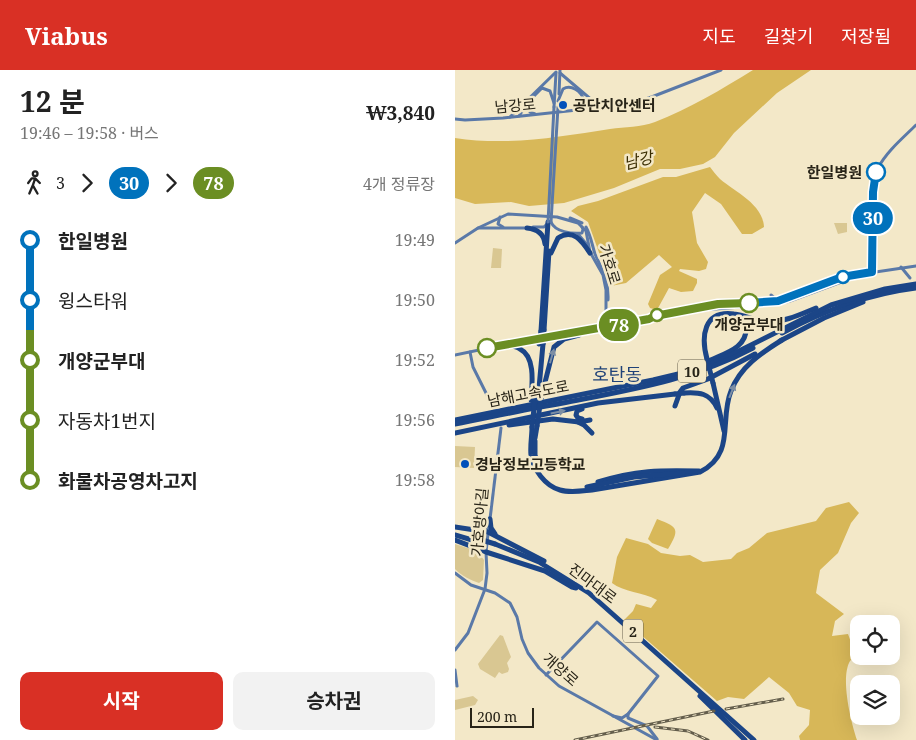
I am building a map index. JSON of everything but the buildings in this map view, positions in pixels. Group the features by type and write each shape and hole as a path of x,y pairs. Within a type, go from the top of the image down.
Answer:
{"highway":[{"path":"550,222 531,455 544,480 556,488 574,492 700,472 709,467 717,459 725,439 727,404 733,386 752,360 782,340"},
{"path":"527,228 537,230 543,237 547,266"},
{"path":"547,266 553,246 561,236 576,236 590,250"},
{"name":"남해고속도로","path":"455,420 631,385 695,370 740,351 831,305 885,289 916,284"},
{"name":"남해고속도로","path":"455,424 617,393 686,377 725,362 825,311 851,302 916,288"},
{"path":"675,406 683,388 708,379 782,340 855,305 902,290"},
{"path":"725,439 725,425 703,342 704,332 709,323 720,315 734,314 759,321 771,322 788,319 825,304 831,305"},
{"path":"695,370 741,344 747,330 739,318 720,317 712,323 706,337 708,359"},
{"path":"536,399 554,347 564,339 579,335 583,331"},
{"path":"505,345 519,348 529,356 536,399"},
{"path":"533,438 539,468 546,479 564,489 580,489 634,477 699,471 712,462 719,452 723,440 723,427 714,383"},
{"path":"455,433 609,401 684,393 697,393 710,398 717,406 723,427"},
{"path":"591,426 579,419 576,413 580,409 609,401"},
{"path":"476,429 553,420 578,421 591,426"},
{"path":"578,421 591,426"},
{"path":"478,530 484,528 490,519"},
{"path":"490,519 491,528 495,535"},
{"path":"455,527 478,530 495,535 541,559 565,574 569,579"},
{"name":"2","path":"455,534 495,546"},
{"path":"455,540 545,571 577,588"},
{"name":"진마대로","path":"495,546 531,558 569,579 589,593 754,740"},
{"name":"진마대로","path":"495,546 538,564 577,588 619,622 690,686 744,739"}],"street":[{"name":"남강로","path":"455,118 465,120 509,118 600,108 649,98 721,70"},
{"path":"558,71 600,108"},
{"path":"558,71 550,222 555,229 577,234 583,238 600,263"},
{"path":"509,118 558,71"},
{"path":"556,105 561,92 568,86 573,87 583,96 589,108 593,102"},
{"path":"519,117 529,101 540,90 545,88 550,91 556,105"},
{"path":"584,100 588,103 593,102"},
{"path":"575,110 581,107 584,100"},
{"path":"529,101 530,112 538,115"},
{"path":"518,108 519,117"},
{"path":"872,272 873,192 877,170 887,154 916,124"},
{"name":"가호로","path":"455,243 501,216 514,214 573,218 583,223 589,232 605,275 607,286 606,315"},
{"path":"501,216 498,221 500,226 511,228"},
{"name":"가호로","path":"557,217 578,222 586,231 590,250 603,275 606,327"},
{"path":"478,228 544,227 550,222"},
{"path":"577,234 582,233 583,229 578,222"},
{"path":"649,319 655,316 718,304 778,301 842,277 916,266"},
{"path":"901,267 910,278"},
{"path":"455,355 721,307 779,304 850,277"},
{"path":"771,295 778,301"},
{"path":"592,329 601,323 606,315 614,323 623,324"},
{"path":"470,352 473,367 494,409"},
{"name":"가호방아길","path":"455,650 468,633 485,589 487,573 486,552 501,428"},
{"name":"개양로","path":"455,573 471,585 504,598 517,617 522,639 528,653 559,686 606,714 657,740"},
{"path":"547,675 597,622 658,676 628,714 622,718"},
{"path":"455,670 457,686"},
{"path":"606,714 631,719 647,726 657,740"},
{"path":"628,714 628,718 631,719"}],"shaded area":[{"path":"710,167 720,179 754,205 759,212 764,227 752,234 742,234 721,204 705,193 692,212 697,243 708,262 706,269 699,271 680,269 679,271 697,279 693,291 681,292 669,288 657,310 650,308 648,304 660,275 672,267 659,255 626,283 611,286 588,222 571,211 578,206 598,201 663,177 676,177"},
{"path":"834,223 847,223 847,232 838,234"},
{"path":"493,248 502,249 501,268 491,268"},
{"path":"455,446 475,447 474,468 455,467"},
{"path":"849,502 859,513 851,523 838,553 820,570 816,593 844,614 835,621 832,636 848,634 850,640 850,661 847,669 846,689 850,725 853,725 857,740 800,740 799,736 809,725 810,710 797,706 789,693 769,677 744,699 728,697 717,701 624,620 633,611 636,604 651,608 657,600 612,583 617,557 626,538 648,544 661,553 680,556 690,555 703,562 731,559 737,553 749,548 767,533 816,521 826,508"},
{"path":"455,544 477,551 484,560 483,580 479,583 466,578 455,569"},
{"path":"500,635 503,636 511,657 507,663 508,672 502,674 499,672 495,678 480,669 478,664"},
{"path":"473,696 478,700 475,705 455,710 455,700"}],"water":[{"name":"남강","path":"753,70 811,70 777,93 734,133 715,157 703,164 680,169 660,169 614,188 564,203 529,206 511,202 475,204 455,198 455,138 494,141 533,140 644,125 668,117 693,105"},
{"path":"657,519 669,524 675,530 668,549 652,543 648,539"}],"railway":[{"path":"726,709 783,699"},
{"path":"575,740 714,711"},
{"path":"655,727 688,731 708,740"}],"bus line":[{"name":"30","path":"749,303 778,301 842,277 872,272 873,192 876,172"},
{"name":"78","path":"487,348 649,319 698,307 749,303"}],"place":[{"name":"공단치안센터","path":"563,105"},
{"name":"한일병원","path":"876,172"},
{"name":"개양군부대","path":"749,303"},
{"name":"경남정보고등학교","path":"465,464"}],"district":[{"name":"호탄동","path":"617,374"}]}
